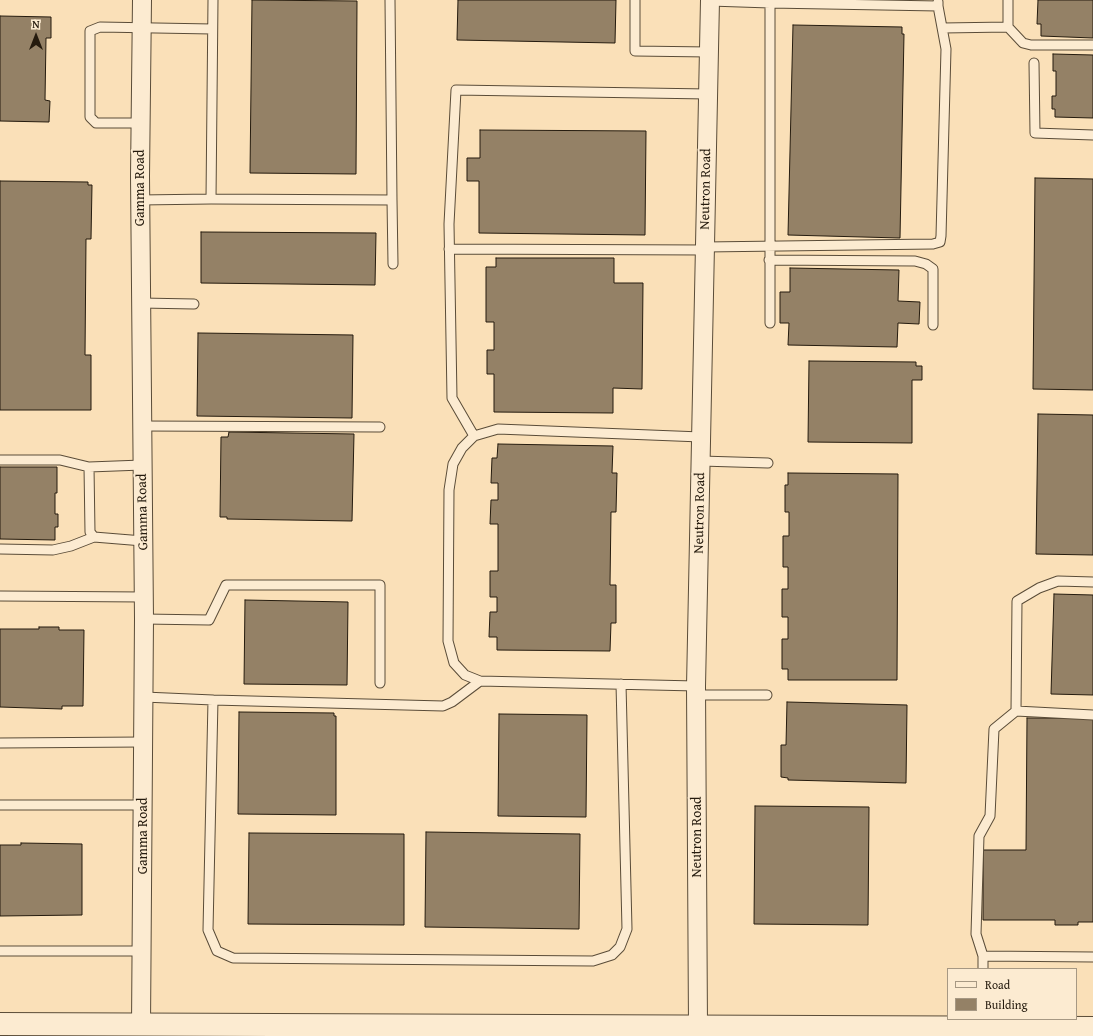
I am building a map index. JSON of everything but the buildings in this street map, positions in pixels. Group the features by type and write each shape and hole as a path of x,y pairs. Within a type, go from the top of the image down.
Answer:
{"street":[{"name":"Gamma Road","path":"142,0 140,123 144,619 142,1025"},
{"name":"Neutron Road","path":"698,1031 696,690 710,0"},
{"path":"0,1024 142,1025 287,1030 410,1031 948,1032 984,1023 1093,1028"}],"lane":[{"path":"211,199 213,0"},
{"path":"390,0 393,264"},
{"path":"635,0 635,51 709,52"},
{"path":"449,249 705,249 769,246 925,244 940,242 946,49 938,3 710,0"},
{"path":"1008,0 1008,27 1023,43 1031,45 1093,44"},
{"path":"770,1 770,323"},
{"path":"140,123 96,124 90,117 90,31 100,27 212,29"},
{"path":"943,28 1008,27"},
{"path":"1034,63 1035,133 1093,135"},
{"path":"474,436 452,398 449,216 456,90 708,94"},
{"path":"140,200 392,200"},
{"path":"769,260 915,261 926,264 933,269 934,325"},
{"path":"141,303 194,304"},
{"path":"142,426 380,427"},
{"path":"701,437 498,429 474,436 462,448 453,464 449,490 448,641 454,663 465,675 480,682 621,684 767,695"},
{"path":"0,460 60,460 89,467 142,465"},
{"path":"701,461 768,463"},
{"path":"89,467 90,532 94,537"},
{"path":"0,549 53,550 71,546 94,537 143,541"},
{"path":"1016,711 1017,601 1039,588 1058,581 1093,582"},
{"path":"144,619 209,620 226,585 380,585 380,683"},
{"path":"0,596 143,597"},
{"path":"144,696 213,700 443,706 452,702 480,682"},
{"path":"213,700 208,930 217,951 233,958 593,961 612,954 620,947 627,929 621,684"},
{"path":"983,968 982,956 976,934 979,836 990,816 994,729 1016,711 1093,716"},
{"path":"0,743 143,742"},
{"path":"0,805 143,805"},
{"path":"0,951 142,951"},
{"path":"982,956 1093,957"}]}
